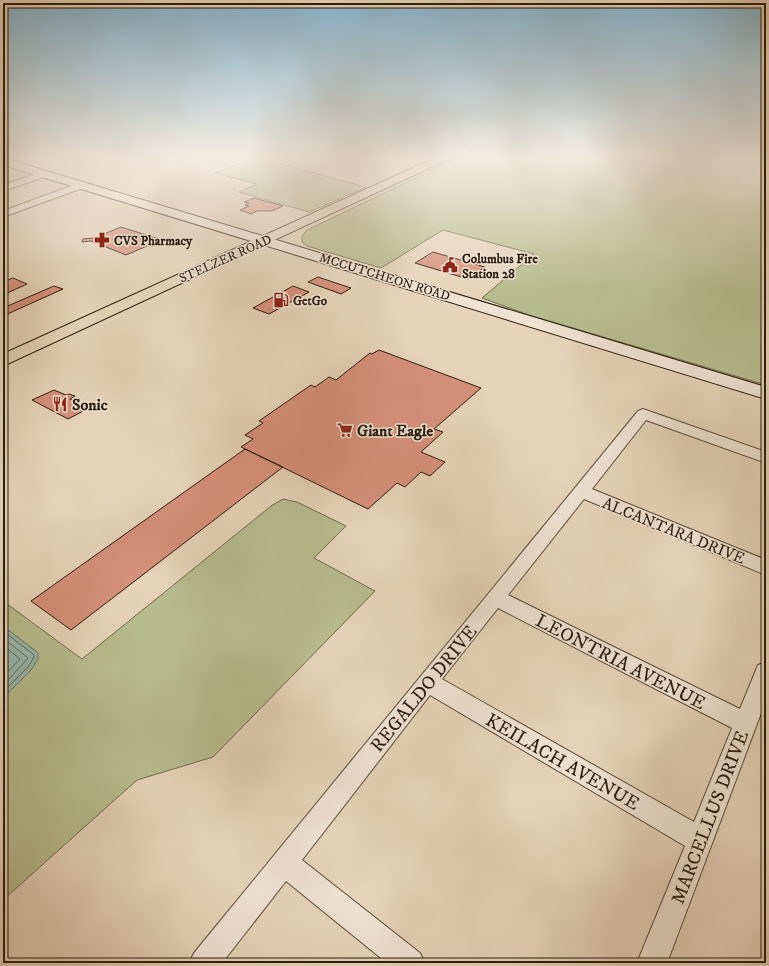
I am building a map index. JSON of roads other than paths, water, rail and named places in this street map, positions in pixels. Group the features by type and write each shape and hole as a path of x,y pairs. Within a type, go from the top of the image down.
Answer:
{"main road":[{"name":"MCCUTCHEON ROAD","path":"135,201 343,263 766,393"},
{"name":"STELZER ROAD","path":"3,361 92,318 350,201"}],"street":[{"path":"3,214 38,201"},
{"name":"REGALDO DRIVE","path":"204,963 285,863 427,682 582,492 643,414 766,458"},
{"name":"ALCANTARA DRIVE","path":"582,492 766,568"},
{"name":"LEONTRIA AVENUE","path":"496,598 746,724"},
{"name":"MARCELLUS DRIVE","path":"652,963 766,671"},
{"name":"KEILACH AVENUE","path":"427,682 700,840"},
{"path":"285,863 410,963"}],"water":[{"path":"3,626 38,653 38,659 31,670 3,698"}],"place":[{"name":"CVS Pharmacy","path":"102,240"},
{"name":"Columbus Fire Station 28","path":"450,265"},
{"name":"GetGo","path":"281,300"},
{"name":"Sonic","path":"60,404"},
{"name":"Giant Eagle","path":"345,430"}]}
